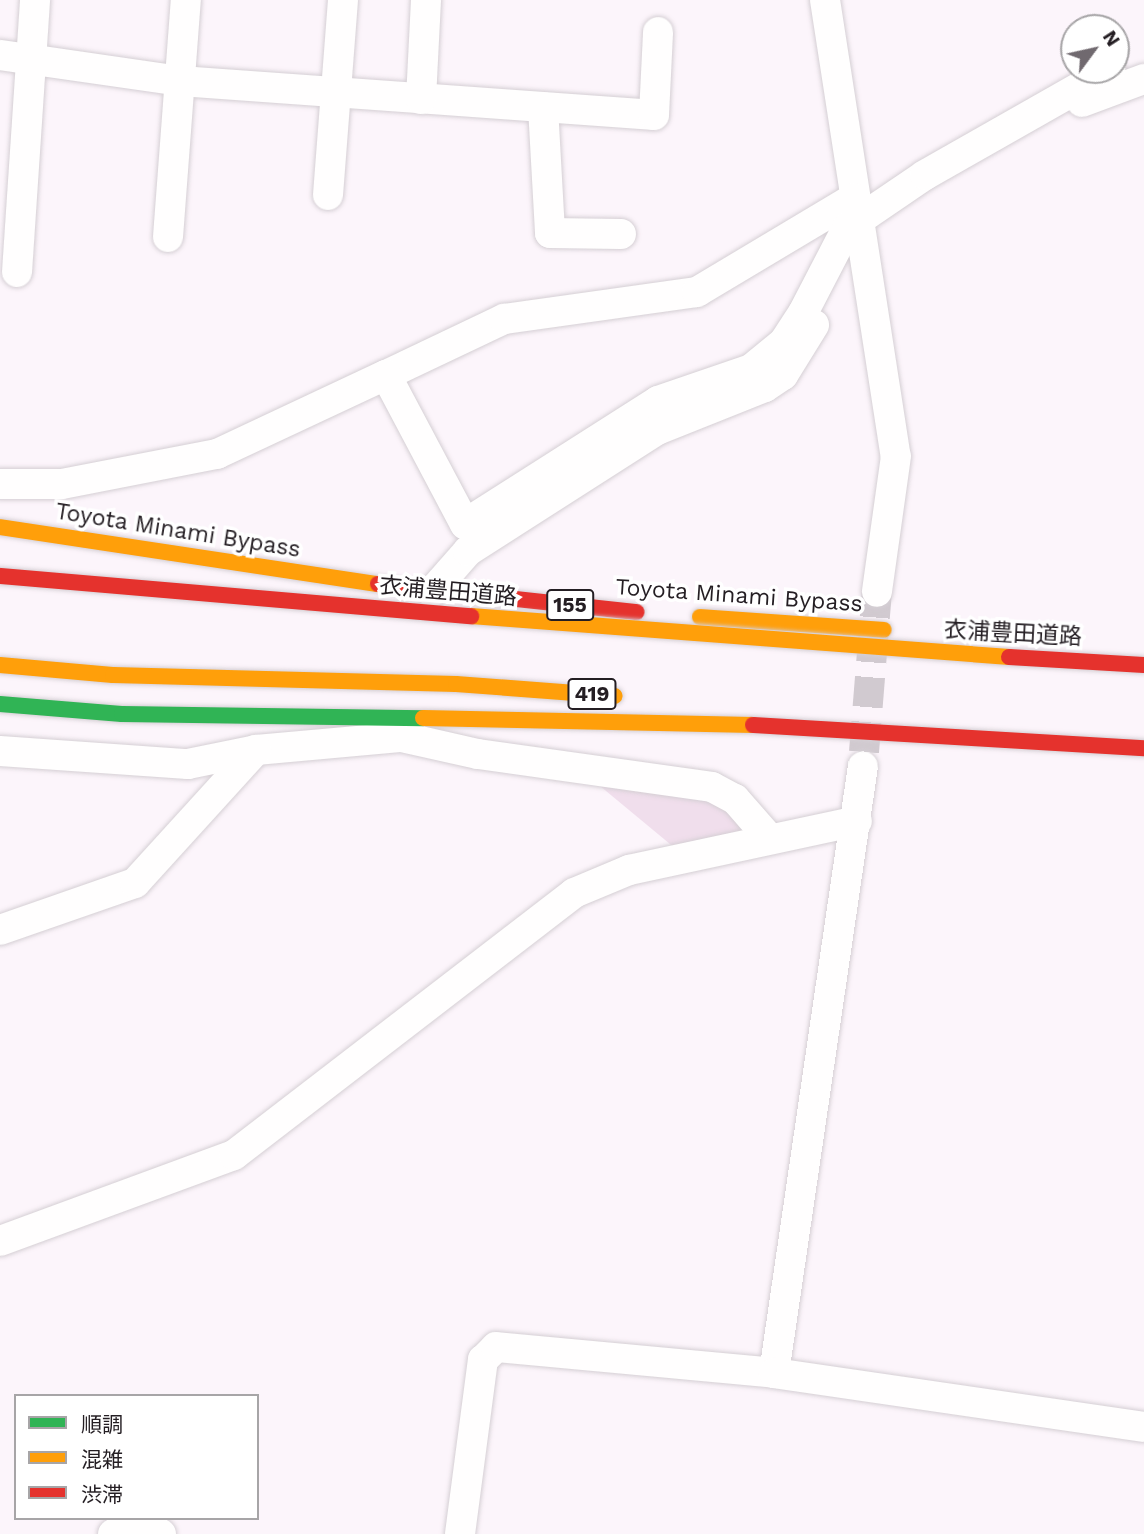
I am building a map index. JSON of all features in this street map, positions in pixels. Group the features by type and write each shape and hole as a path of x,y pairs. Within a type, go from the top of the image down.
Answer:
{"highway":[{"name":"Toyota Minami Bypass","path":"0,527 432,592 685,616 1144,648"},
{"name":"衣浦豊田道路","path":"0,558 193,584 467,610 685,616"},
{"name":"衣浦豊田道路","path":"0,576 782,643 1144,665"},
{"name":"衣浦豊田道路","path":"0,591 600,644"},
{"name":"衣浦豊田道路","path":"653,648 1144,680"},
{"name":"419","path":"0,665 234,681 343,680 635,698"},
{"path":"0,704 122,714 434,715 838,730 1144,748"},
{"path":"687,704 838,730"}],"street":[{"path":"18,272 35,0"},
{"path":"168,237 186,0"},
{"path":"328,195 343,0"},
{"path":"421,99 426,0"},
{"path":"825,0 896,456 877,592"},
{"path":"0,55 181,81 654,115 658,32"},
{"path":"0,484 62,484 217,454 504,319 697,292 858,218 1077,103 1144,79"},
{"path":"386,375 465,524 659,401 751,369 784,342 847,228 858,218 925,175 1085,84"},
{"path":"543,107 550,233 621,234"},
{"path":"432,592 468,551 657,430 746,397 783,375 858,218"},
{"path":"0,751 188,764 256,750 402,737 478,754 712,787 735,799 769,838"},
{"path":"0,930 135,883 256,750"},
{"path":"774,1373 863,766"},
{"path":"0,1241 234,1155 574,893 629,870 857,821"},
{"path":"460,1534 483,1360 496,1347 774,1373 1144,1427"},
{"path":"113,1534 161,1534"}],"shaded area":[{"path":"600,786 704,794 746,826 741,837 676,849"}],"tunnel":[{"path":"864,752 877,592"}],"traffic: fast":[{"path":"0,704 122,714 423,718"}],"traffic: slow":[{"path":"0,527 378,584"},
{"path":"471,616 1009,657"},
{"path":"700,617 884,630"},
{"path":"0,665 113,675 456,684 615,696"},
{"path":"423,718 753,725"}],"traffic: jam":[{"path":"0,576 471,616"},
{"path":"378,584 636,612"},
{"path":"1009,657 1144,665"},
{"path":"753,725 1144,748"}]}
